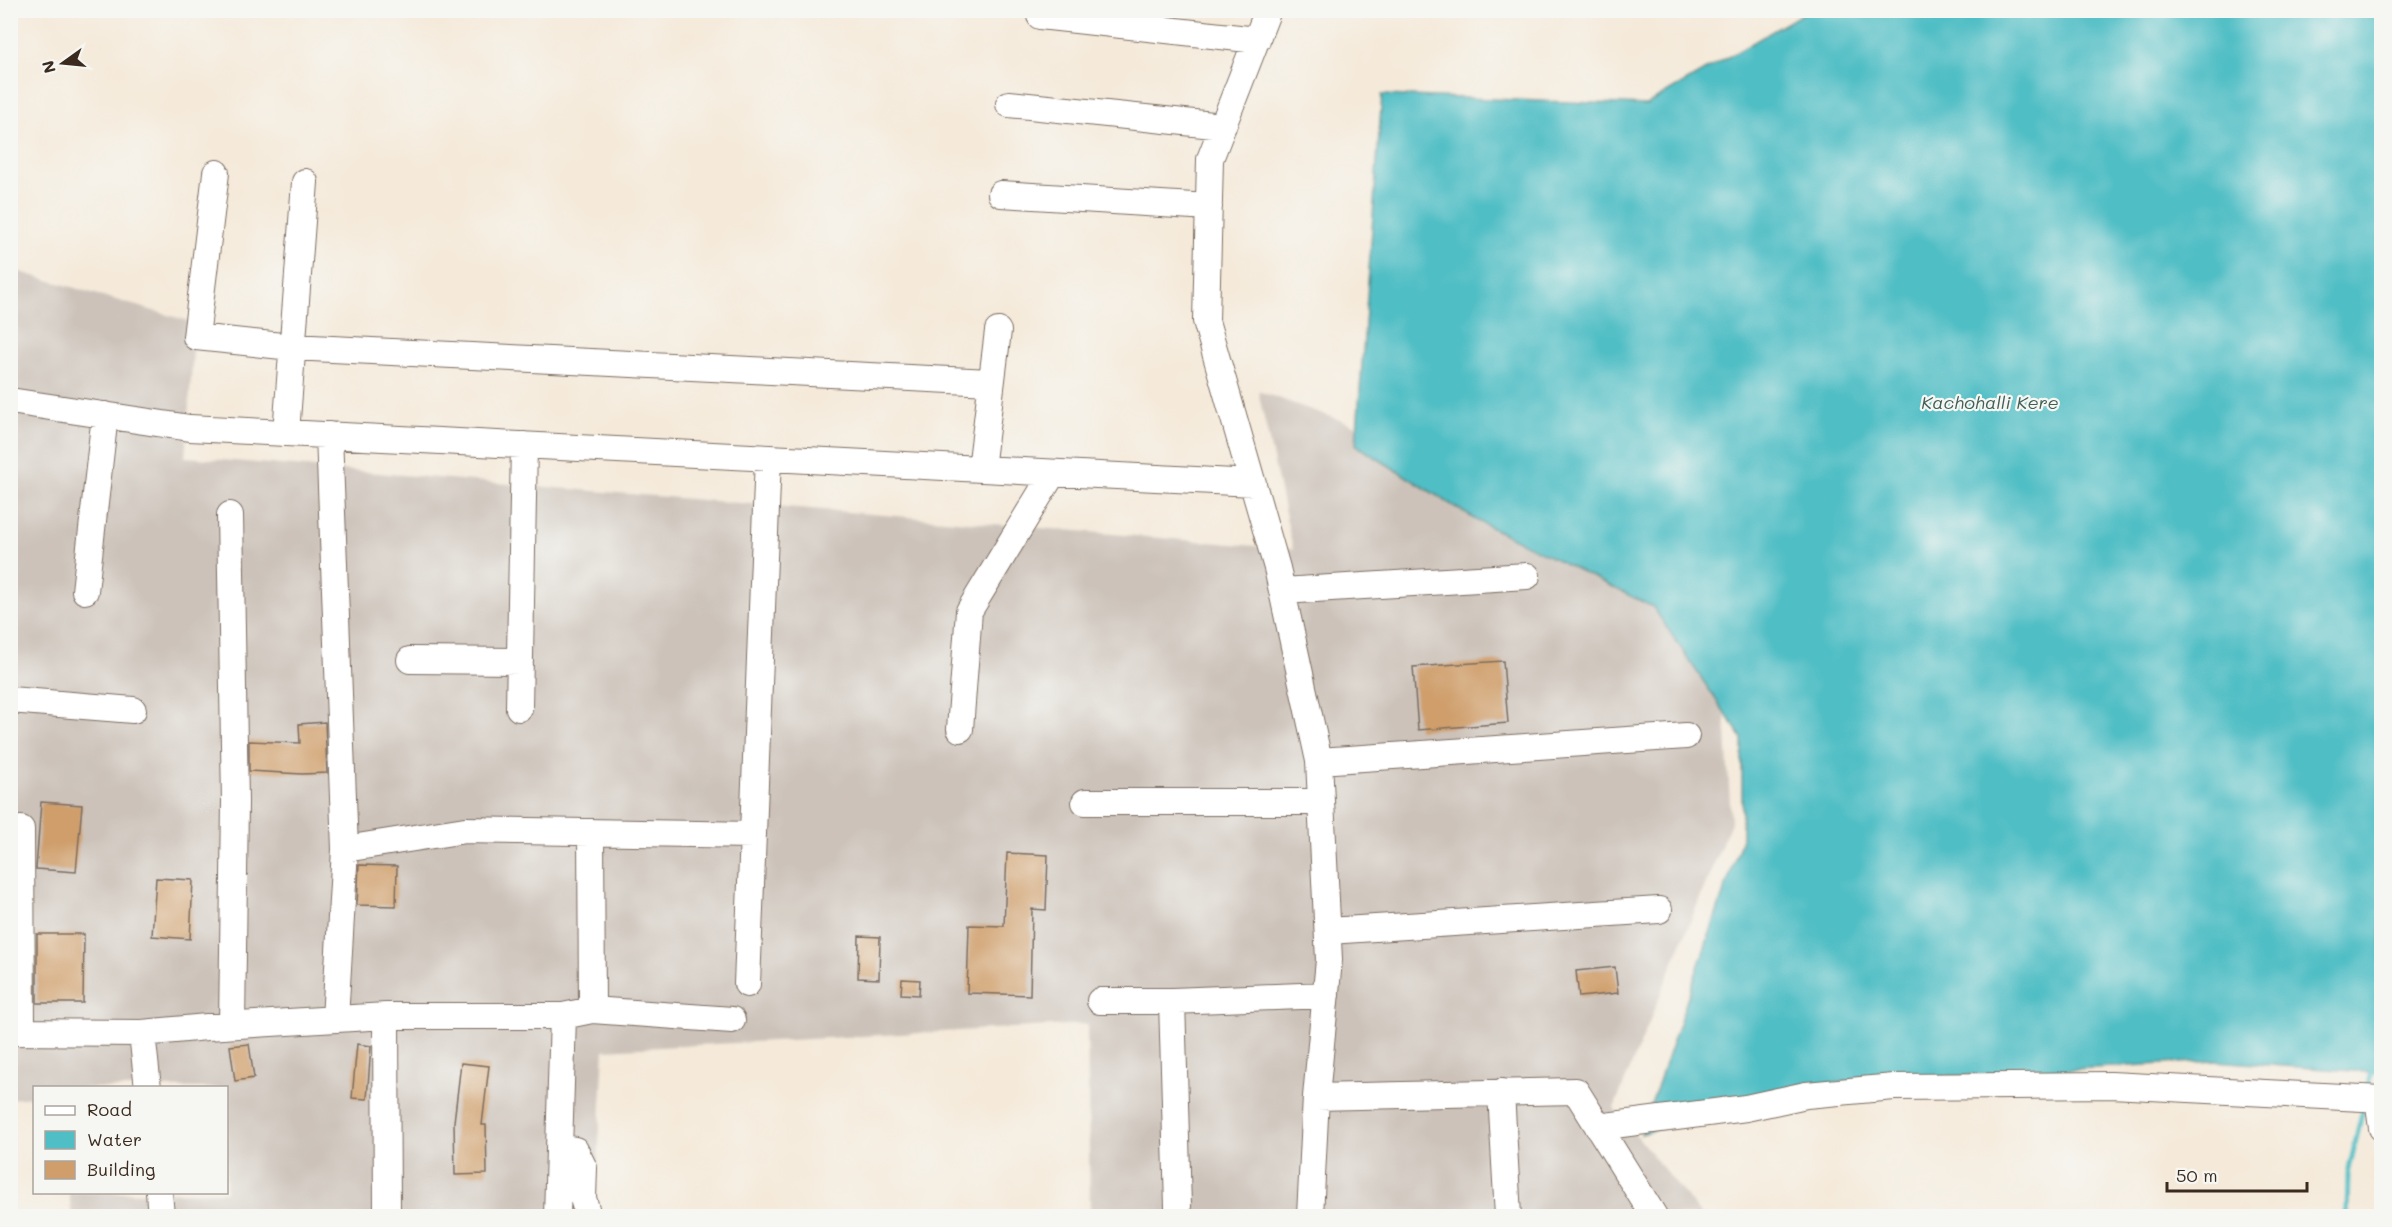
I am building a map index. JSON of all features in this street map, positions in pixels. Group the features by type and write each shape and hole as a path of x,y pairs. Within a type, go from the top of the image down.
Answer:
{"street":[{"path":"1268,10 1210,159 1206,321 1282,591 1319,761 1329,960 1316,1097 1310,1216"},
{"path":"1040,16 1257,40"},
{"path":"1009,104 1223,126"},
{"path":"216,173 196,337 292,347 990,381"},
{"path":"286,433 304,182"},
{"path":"1001,194 1209,207"},
{"path":"981,469 990,381 998,331"},
{"path":"10,401 190,428 1253,483"},
{"path":"85,591 105,415"},
{"path":"328,435 345,849 335,1019"},
{"path":"519,708 524,445"},
{"path":"747,984 768,458"},
{"path":"960,729 969,611 1053,473"},
{"path":"230,515 235,802 232,1025"},
{"path":"1282,591 1527,576"},
{"path":"410,660 520,661"},
{"path":"10,700 133,710"},
{"path":"1319,761 1686,736"},
{"path":"1085,802 1321,802"},
{"path":"21,830 16,1032 142,1033 386,1016 563,1016 592,1010 732,1020"},
{"path":"345,849 465,830 753,835"},
{"path":"591,832 592,1010"},
{"path":"1328,931 1659,910"},
{"path":"1101,1001 1172,1001 1326,995"},
{"path":"1172,1001 1178,1206"},
{"path":"386,1016 387,1216"},
{"path":"557,1216 563,1016"},
{"path":"142,1033 148,1086"},
{"path":"1598,1127 1746,1108 1806,1095 1894,1087 2111,1085 2380,1099 2382,1128"},
{"path":"1316,1097 1576,1091 1654,1216"},
{"path":"1501,1092 1508,1216"},
{"path":"559,1147 575,1150 584,1168 583,1198 588,1216"},
{"path":"159,1194 161,1216"}],"shaded area":[{"path":"10,269 195,323 185,457 1293,549 1258,391 1354,425 1638,574 1724,696 1731,822 1614,1108 1702,1216 1090,1216 1087,1024 604,1050 595,1216 72,1216 69,1194 228,1194 228,1086 33,1086 33,1097 11,1099"}],"water":[{"name":"Kachohalli Kere","path":"1807,11 2381,11 2381,1073 2215,1061 1801,1085 1641,1134 1742,839 1742,738 1653,607 1476,520 1356,445 1382,95 1646,105"}],"building":[{"path":"1503,661 1508,723 1418,730 1413,667"},
{"path":"325,722 327,773 249,771 249,741 300,743 299,724"},
{"path":"41,802 82,805 76,872 36,869"},
{"path":"1007,853 1048,855 1046,910 1032,909 1030,995 967,993 969,925 1004,926"},
{"path":"359,865 397,866 396,906 357,905"},
{"path":"156,878 193,880 190,939 152,936"},
{"path":"37,934 84,934 83,1003 37,1003"},
{"path":"859,936 880,937 879,979 858,978"},
{"path":"1615,967 1618,993 1579,997 1576,971"},
{"path":"902,979 920,980 919,995 901,994"},
{"path":"249,1044 254,1078 235,1081 230,1046"},
{"path":"357,1044 371,1046 367,1099 352,1098"},
{"path":"461,1063 489,1066 482,1125 486,1125 487,1174 455,1175 454,1122"}],"waterway":[{"path":"2368,1090 2372,1071"},
{"path":"2347,1216 2348,1174 2364,1105"}]}
